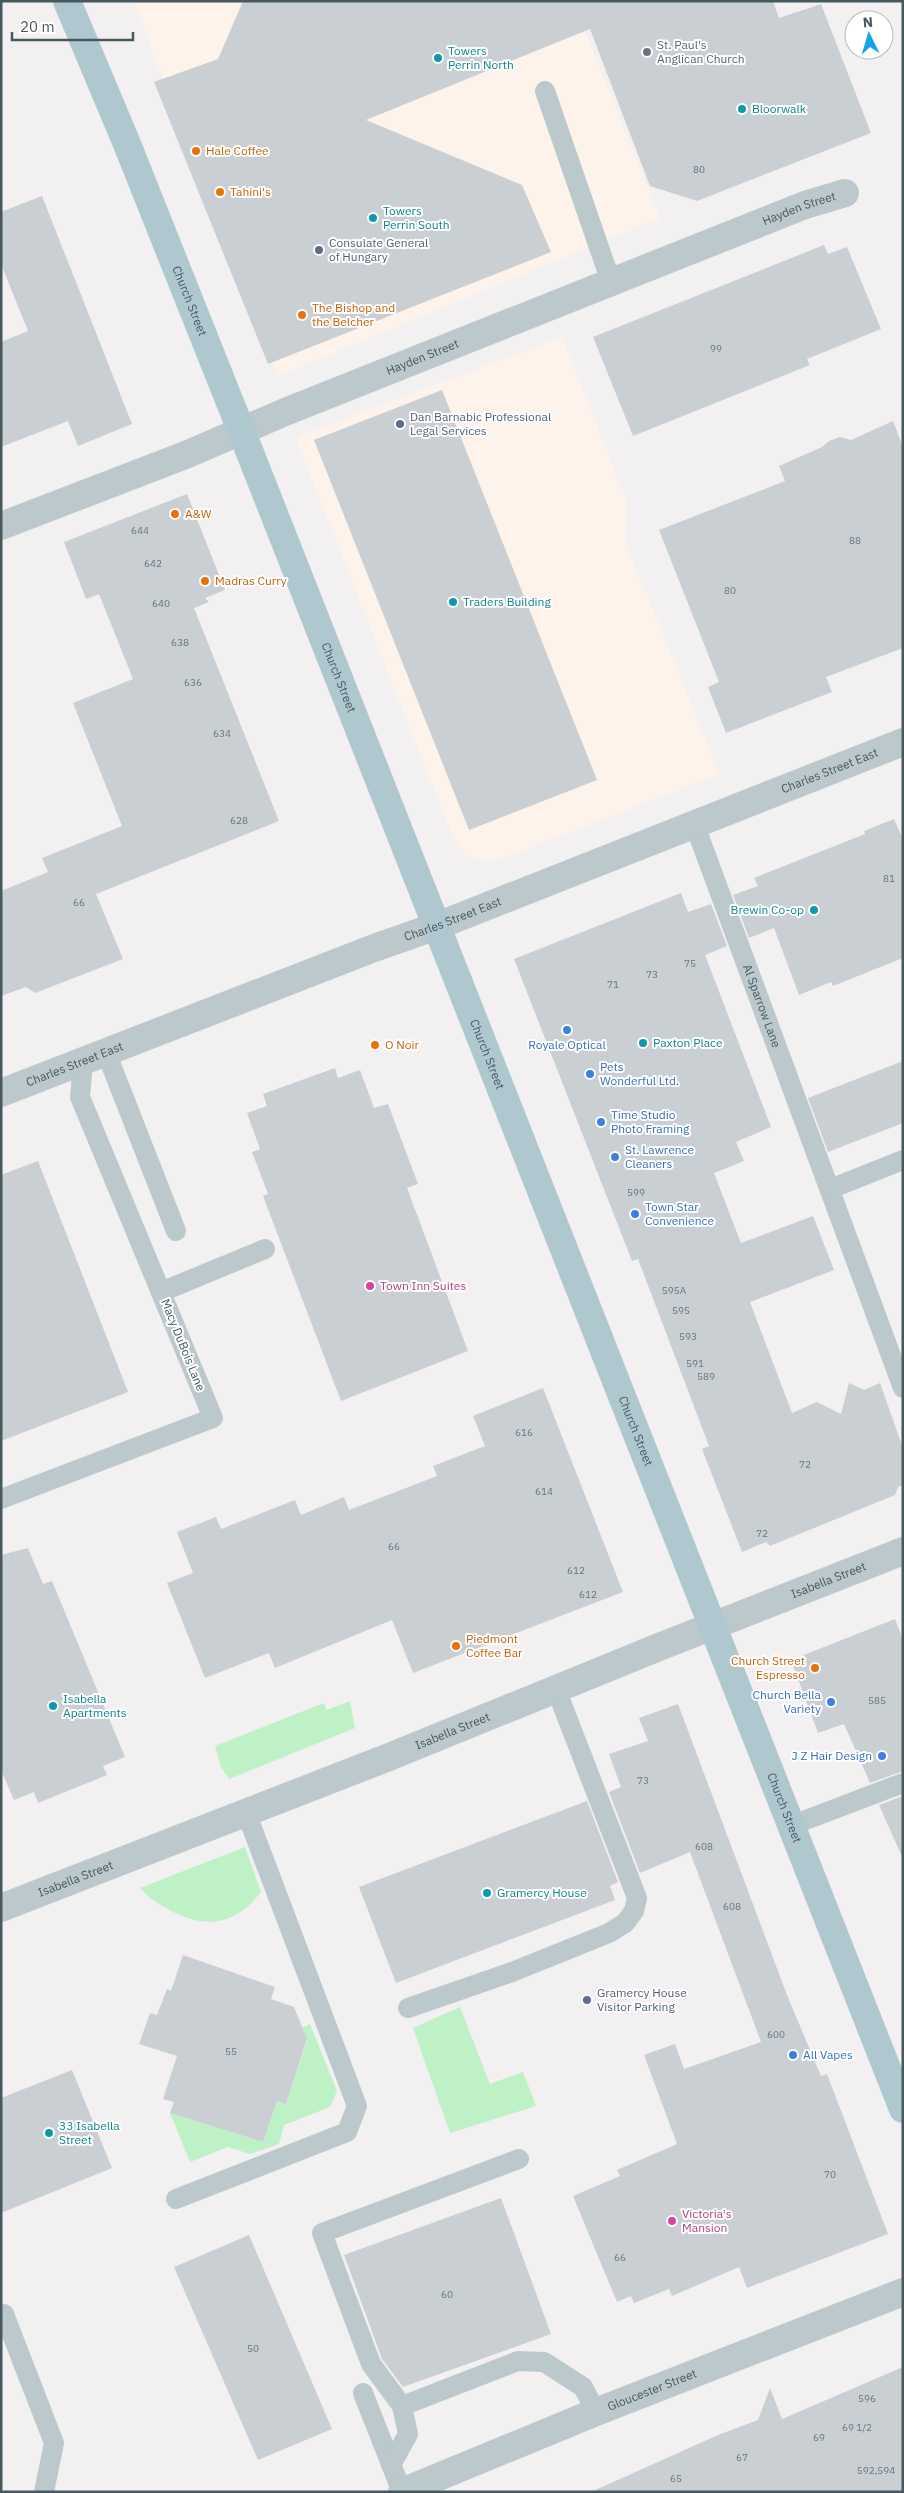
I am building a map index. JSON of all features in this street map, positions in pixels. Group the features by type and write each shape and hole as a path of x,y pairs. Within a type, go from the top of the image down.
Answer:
{"main road":[{"name":"Church Street","path":"66,1 127,144 241,430 700,1590 712,1627 903,2109"}],"street":[{"name":"Hayden Street","path":"1,526 188,454 241,430 805,205 845,193"},
{"name":"Charles Street East","path":"1,1093 374,948 437,926 903,742"},
{"name":"Isabella Street","path":"1,1908 389,1757 903,1551"},
{"name":"Gloucester Street","path":"402,2492 596,2412 903,2292"}],"lane":[{"path":"545,91 611,282"},
{"name":"Al Sparrow Lane","path":"694,823 903,1388"},
{"path":"95,1057 176,1231"},
{"name":"Macy DuBois Lane","path":"1,1499 213,1418 80,1098 95,1057"},
{"path":"830,1189 903,1160"},
{"path":"161,1292 265,1249"},
{"path":"408,2008 512,1972 610,1932 625,1923 634,1911 637,1898 556,1689"},
{"path":"790,1826 903,1783"},
{"path":"176,2199 347,2132 357,2106 246,1812"},
{"path":"391,2465 408,2434 402,2406 371,2364 322,2233 519,2159"},
{"path":"4,2314 54,2443 44,2492"},
{"path":"402,2406 518,2361 544,2362 583,2387 596,2412"},
{"path":"363,2393 402,2492"}],"shaded area":[{"path":"133,1 573,1 660,218 278,376"},
{"path":"562,337 627,502 626,544 720,774 496,861 481,861 467,855 455,842 297,442 304,434"}],"green space":[{"path":"350,1701 355,1728 229,1779 221,1767 215,1746 324,1703 326,1710"},
{"path":"245,1847 261,1892 242,1911 231,1917 209,1922 184,1917 154,1901 140,1888"},
{"path":"460,2007 490,2084 523,2072 536,2106 450,2133 413,2028"},
{"path":"310,2024 337,2091 330,2107 284,2125 279,2144 250,2154 228,2147 190,2162 170,2113 263,2142 277,2101 286,2104 307,2041 302,2028"}],"building":[{"path":"243,1 773,1 779,18 821,4 871,133 697,201 650,186 590,29 366,120 522,185 551,252 268,364 154,82 218,59"},
{"path":"42,196 132,424 78,446 68,421 1,447 1,342 28,331 1,264 1,212"},
{"path":"824,245 828,254 847,247 881,329 807,359 810,365 633,436 593,337"},
{"name":"Traders Building","path":"442,390 597,780 469,830 314,440"},
{"path":"893,421 903,447 903,648 826,677 832,692 726,733 708,687 719,682 659,530 785,481 779,466 822,447 829,441 840,437 851,440"},
{"path":"187,494 225,590 205,598 209,602 194,608 279,821 96,894 123,959 35,993 26,987 1,996 1,891 48,872 42,858 122,826 73,703 133,679 99,594 86,599 64,542"},
{"name":"Brewin Co-op","path":"894,819 903,839 903,958 833,986 831,982 799,995 774,928 749,938 733,895 758,886 754,878 865,834 864,831"},
{"path":"681,893 688,912 711,904 727,946 705,955 771,1127 736,1142 744,1161 714,1173 741,1243 813,1216 834,1270 750,1302 792,1413 817,1402 841,1414 849,1383 864,1390 880,1383 903,1448 903,1485 898,1487 895,1495 770,1546 766,1542 742,1552 702,1449 709,1446 638,1259 632,1261 514,959"},
{"path":"903,1061 903,1123 828,1152 808,1098"},
{"name":"Town Inn Suites","path":"335,1068 338,1078 360,1070 374,1108 388,1104 418,1184 407,1188 468,1351 341,1401 263,1196 268,1194 252,1152 260,1149 247,1113 267,1106 263,1094"},
{"path":"38,1161 128,1392 1,1441 1,1175"},
{"path":"543,1388 623,1592 413,1673 392,1620 275,1668 269,1653 205,1678 167,1583 193,1573 177,1532 216,1517 221,1529 295,1500 301,1515 344,1497 349,1510 437,1476 433,1466 485,1446 473,1416"},
{"name":"Isabella Apartments","path":"28,1548 43,1584 52,1581 125,1757 103,1766 107,1775 38,1803 34,1792 14,1800 1,1770 1,1555"},
{"path":"895,1619 903,1640 903,1771 870,1783 844,1724 818,1733 791,1660"},
{"path":"678,1704 787,1995 821,2076 827,2074 888,2234 747,2288 739,2267 672,2296 669,2289 634,2303 631,2296 617,2302 573,2196 620,2176 617,2170 677,2144 644,2055 675,2044 684,2069 761,2042 690,1852 640,1873 609,1792 621,1787 609,1754 648,1741 639,1718"},
{"path":"903,1796 903,1859 879,1805"},
{"name":"Gramercy House","path":"587,1801 618,1882 610,1886 615,1900 396,1983 359,1887"},
{"path":"183,1955 275,1987 271,1999 294,2007 307,2039 286,2104 277,2101 263,2142 170,2113 174,2102 163,2099 177,2056 139,2044 150,2013 157,2015 167,1989 171,1991"},
{"name":"33 Isabella Street","path":"72,2070 112,2168 1,2213 1,2098"},
{"path":"501,2198 551,2334 403,2387 382,2359 344,2255"},
{"path":"249,2235 332,2429 258,2460 174,2267"},
{"path":"903,2367 903,2492 591,2492 718,2435 758,2420 770,2388 782,2419"}],"place":[{"name":"St. Paul's Anglican Church","path":"647,52"},
{"name":"Towers Perrin North","path":"438,58"},
{"name":"Bloorwalk","path":"742,109"},
{"name":"Hale Coffee","path":"196,151"},
{"name":"Tahini's","path":"220,192"},
{"name":"Towers Perrin South","path":"373,218"},
{"name":"Consulate General of Hungary","path":"319,250"},
{"name":"The Bishop and the Belcher","path":"302,315"},
{"name":"Dan Barnabic Professional Legal Services","path":"400,424"},
{"name":"A&W","path":"175,514"},
{"name":"Madras Curry","path":"205,581"},
{"name":"Traders Building","path":"453,602"},
{"name":"Brewin Co-op","path":"814,910"},
{"name":"Royale Optical","path":"567,1030"},
{"name":"Paxton Place","path":"643,1043"},
{"name":"O Noir","path":"375,1045"},
{"name":"Pets Wonderful Ltd.","path":"590,1074"},
{"name":"Time Studio Photo Framing","path":"601,1122"},
{"name":"St. Lawrence Cleaners","path":"615,1157"},
{"name":"Town Star Convenience","path":"635,1214"},
{"name":"Town Inn Suites","path":"370,1286"},
{"name":"Piedmont Coffee Bar","path":"456,1646"},
{"name":"Church Street Espresso","path":"815,1668"},
{"name":"Church Bella Variety","path":"831,1702"},
{"name":"Isabella Apartments","path":"53,1706"},
{"name":"J Z Hair Design","path":"882,1756"},
{"name":"Gramercy House","path":"487,1893"},
{"name":"Gramercy House Visitor Parking","path":"587,2000"},
{"name":"All Vapes","path":"793,2055"},
{"name":"33 Isabella Street","path":"49,2133"},
{"name":"Victoria's Mansion","path":"672,2221"}]}
